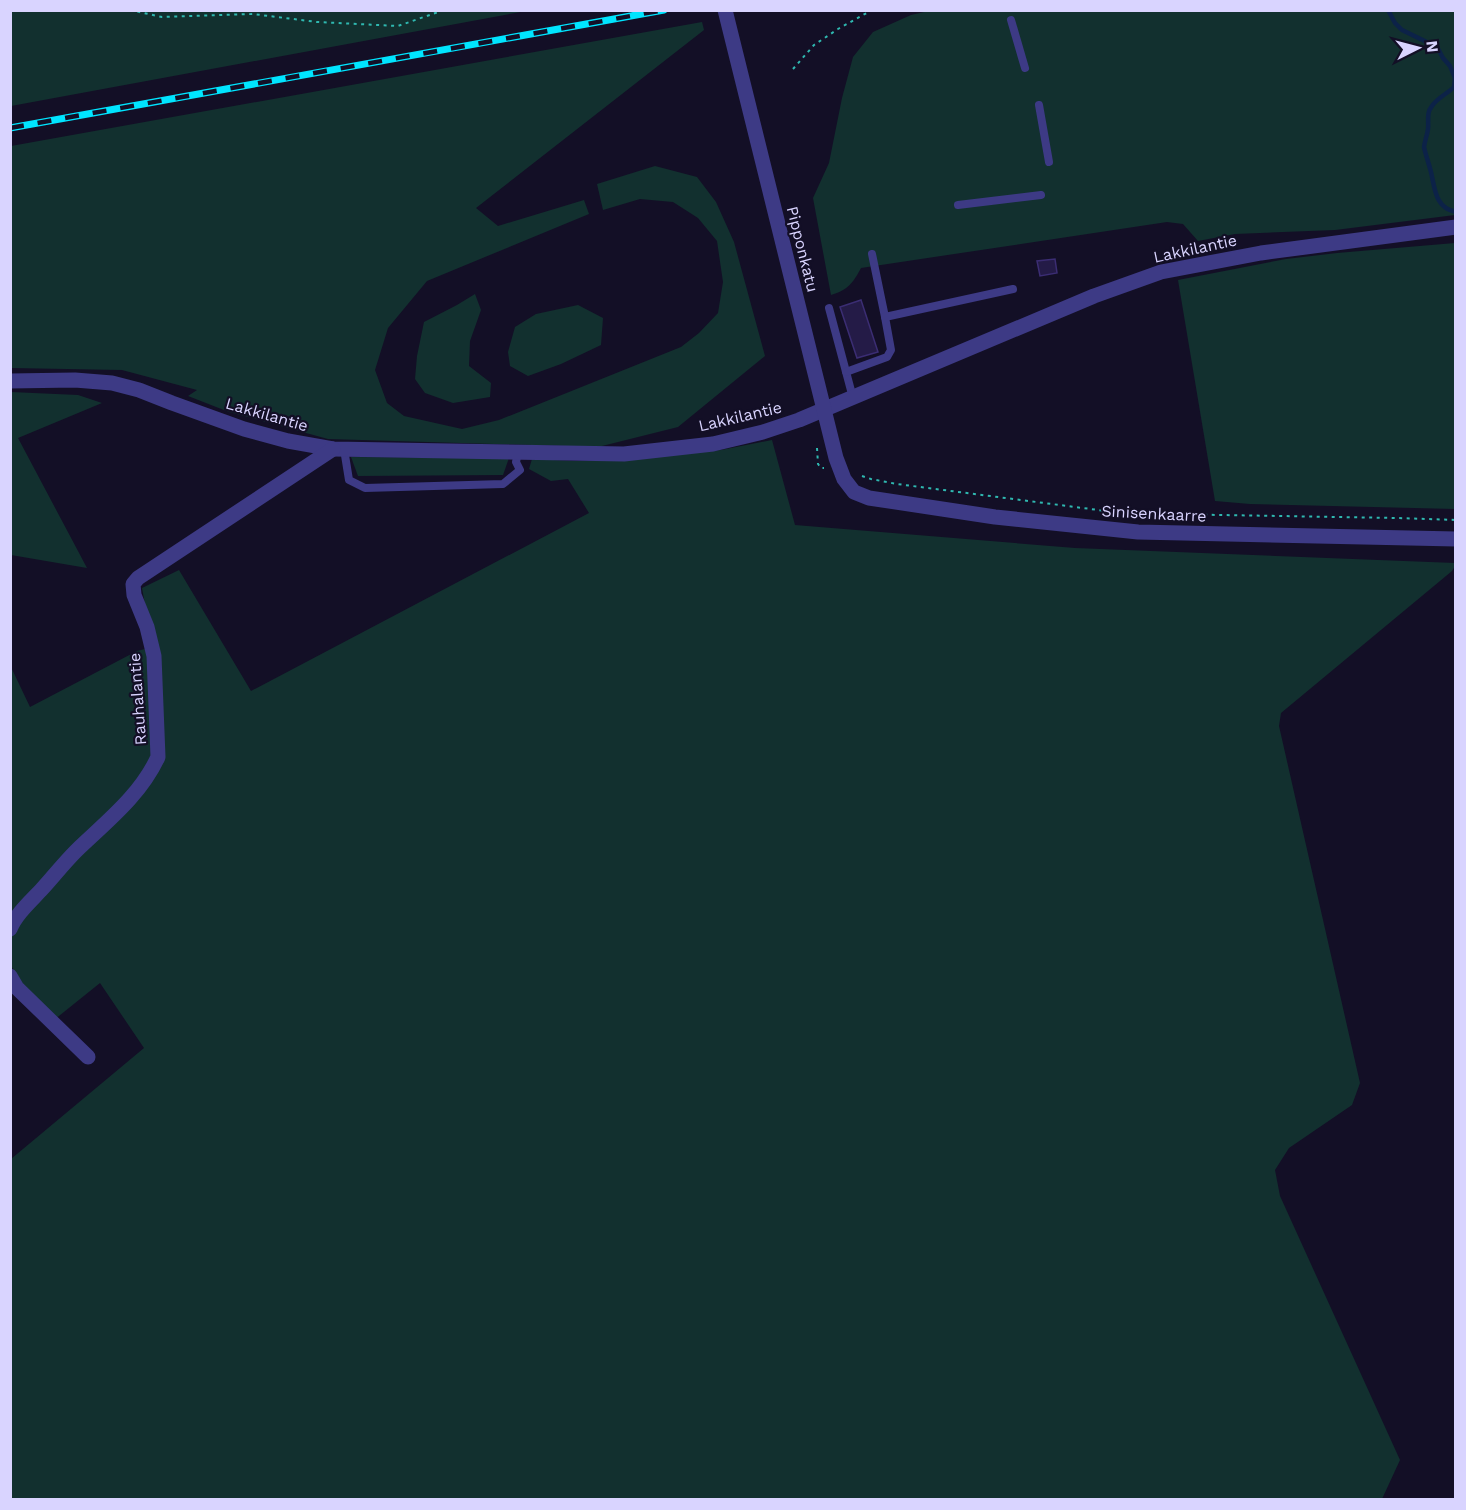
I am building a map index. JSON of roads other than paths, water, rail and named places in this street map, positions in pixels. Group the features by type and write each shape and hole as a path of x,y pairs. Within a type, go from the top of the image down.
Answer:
{"street":[{"name":"Pipponkatu","path":"725,10 840,471 854,492"},
{"name":"Lakkilantie","path":"10,381 75,380 112,383 139,390 244,429 288,441 338,449 624,454 713,444 763,432 825,410 1094,296 1161,272 1261,253 1455,227"},
{"name":"Rauhalantie","path":"10,929 18,916 68,860 134,795 158,757 154,656 147,627 134,595 133,584 138,578 338,449"},
{"name":"Sinisenkaarre","path":"854,492 869,498 892,502 1016,519 1138,532 1455,538"},
{"path":"10,976 17,988 88,1057"}],"lane":[{"path":"1011,20 1025,68"},
{"path":"1039,105 1049,162"},
{"path":"957,205 1041,195"},
{"path":"846,372 887,357 891,350 872,254"},
{"path":"885,316 1013,289"},
{"path":"829,308 853,398"},
{"path":"338,449 350,480 365,488 503,484 520,470 516,462 518,452"}],"waterway":[{"path":"1388,10 1402,30 1437,47 1455,78 1454,87 1430,109 1424,147 1437,197 1449,210 1456,212"}],"railway":[{"path":"10,128 664,10"}]}
